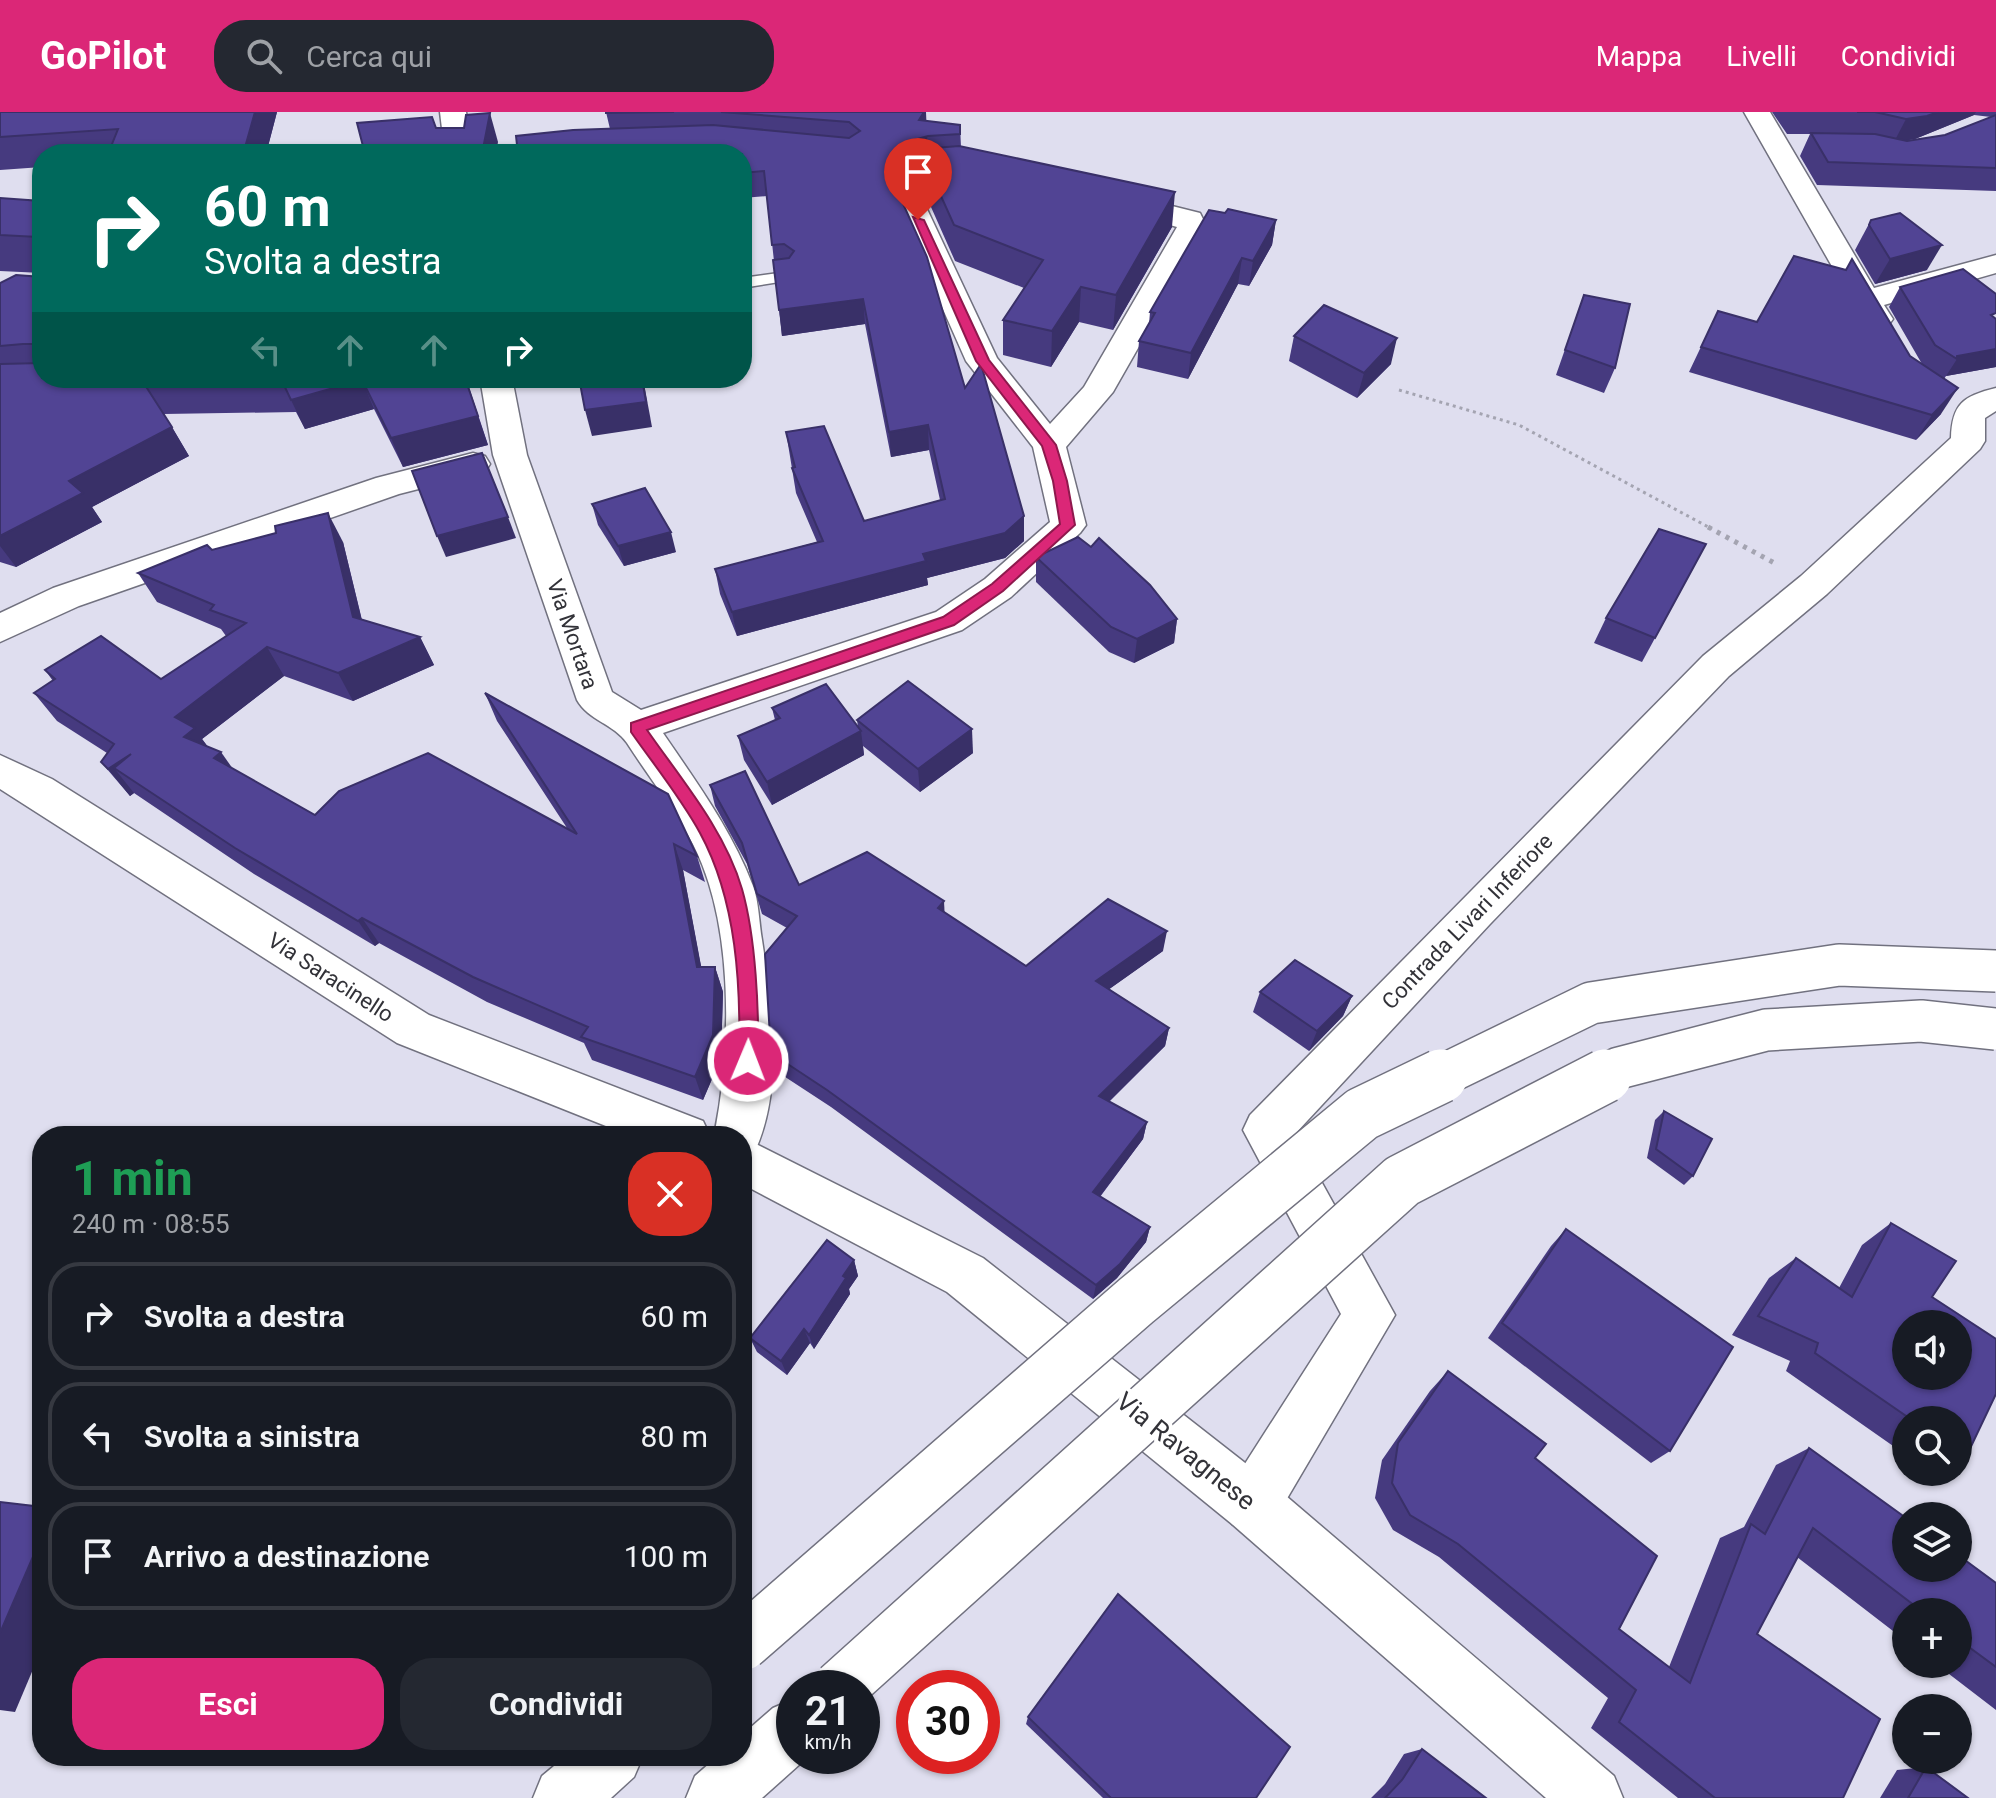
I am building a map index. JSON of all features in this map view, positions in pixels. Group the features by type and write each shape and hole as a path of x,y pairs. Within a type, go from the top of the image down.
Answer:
{"main road":[{"path":"453,112 458,144"},
{"path":"1757,112 1791,145 1866,300 1894,349"},
{"path":"637,727 949,621 998,588 1068,525 1049,445 982,361 905,192 908,182 928,172 960,170 1019,182"},
{"path":"1049,445 1097,392 1192,227 1190,219 1180,214 1092,196"},
{"path":"1866,300 1996,264"},
{"name":"Via Mortara","path":"499,388 510,455 596,700 637,727 707,830 733,889 750,1008 747,1088 740,1126"},
{"name":"Contrada Livari Inferiore","path":"1252,1504 1369,1315 1267,1130 1486,900 1716,666 1814,585 1968,441 1969,403"},
{"path":"0,629 66,597 374,491 510,455"},
{"name":"Via Saracinello","path":"0,770 38,790 413,1029 660,1126"},
{"path":"752,1635 1136,1301 1362,1114 1591,1003 1839,965 1996,971"},
{"path":"859,1670 1402,1181 1619,1068 1766,1030 1921,1021 1996,1029"},
{"name":"Via Ravagnese","path":"752,1164 965,1275 1252,1504 1592,1798"},
{"path":"717,1798 776,1745"},
{"path":"564,1798 601,1766"}],"lane":[{"path":"752,282 786,277"}],"path":[{"path":"1399,390 1519,425 1814,585"}],"building":[{"path":"0,112 255,112 246,144 112,144 118,129 0,137"},
{"path":"721,112 924,112 919,120 960,125 960,134 928,136 907,142 892,155 887,168 927,257 965,388 981,364 1024,516 1005,533 923,554 926,561 732,612 715,569 823,541 792,468 795,467 786,432 824,426 864,521 945,499 928,425 889,432 863,299 779,310 773,260 789,258 794,251 784,244 772,245 764,171 752,172 752,144 517,144 516,136 573,130 713,125 849,138 860,131 849,122"},
{"path":"1875,112 1938,112 1906,119"},
{"path":"490,113 484,144 362,144 357,123 432,117 436,128 464,128 466,115"},
{"path":"1996,115 1996,168 1828,162 1811,133 1875,134 1907,141 1945,135"},
{"path":"959,146 1175,192 1116,295 1081,287 1052,331 1003,320 1043,260 954,225 922,154 934,148"},
{"path":"0,198 32,200 32,237 0,235"},
{"path":"1228,209 1276,220 1253,261 1242,258 1191,353 1139,341 1155,313 1150,312 1209,210 1225,213"},
{"path":"1900,213 1942,245 1890,259 1869,225 1871,220"},
{"path":"1794,256 1846,270 1852,259 1910,356 1958,388 1932,415 1701,347 1718,311 1757,322"},
{"path":"1963,269 1996,294 1996,313 1991,315 1996,319 1996,349 1957,356 1957,359 1935,345 1900,287"},
{"path":"16,275 32,276 32,344 0,346 0,283"},
{"path":"1584,295 1630,304 1615,368 1565,350"},
{"path":"1324,305 1397,338 1364,373 1294,336"},
{"path":"32,363 32,388 147,388 172,427 69,481 83,493 0,536 0,364"},
{"path":"285,388 334,388 291,400"},
{"path":"366,388 468,388 478,416 391,438"},
{"path":"581,388 644,388 646,402 585,410"},
{"path":"482,453 508,517 437,536 412,471"},
{"path":"645,488 671,532 618,546 592,504"},
{"path":"328,513 353,617 420,637 338,673 267,647 175,717 195,728 184,737 221,752 214,758 315,815 339,791 428,753 577,834 485,693 668,794 697,856 674,844 697,967 715,967 713,1035 695,1077 581,1037 588,1027 473,977 362,918 358,921 235,848 114,768 131,754 108,769 101,762 114,744 34,693 55,679 45,670 101,636 161,679 246,623 210,610 214,605 138,573 207,545 212,550 276,533 275,526"},
{"path":"1659,529 1706,544 1655,638 1606,618"},
{"path":"1078,537 1091,547 1099,538 1150,585 1177,619 1137,639 1111,627 1036,557"},
{"path":"908,681 972,729 918,769 857,720"},
{"path":"826,684 861,731 767,782 738,736 780,718 772,708"},
{"path":"745,771 799,885 867,852 944,901 938,908 1026,966 1108,899 1167,931 1096,981 1169,1028 1099,1096 1147,1122 1093,1192 1150,1227 1120,1264 1096,1285 827,1090 771,1053 765,954 797,916 757,894 742,843 710,785"},
{"path":"1295,960 1352,996 1317,1031 1260,992"},
{"path":"1664,1111 1712,1139 1693,1176 1656,1149"},
{"path":"1891,1223 1956,1261 1932,1297 1952,1310 1892,1310 1892,1390 1972,1390 1972,1323 1996,1339 1996,1394 1972,1444 1972,1406 1892,1406 1815,1353 1818,1343 1758,1316 1796,1258 1852,1297"},
{"path":"1566,1229 1733,1347 1670,1451 1502,1323"},
{"path":"827,1240 854,1260 843,1276 846,1278 809,1335 804,1329 781,1361 752,1339 752,1335"},
{"path":"1448,1371 1546,1444 1535,1458 1657,1556 1619,1629 1690,1683 1751,1524 1765,1534 1809,1448 1892,1508 1892,1582 1972,1582 1972,1565 1996,1583 1996,1667 1972,1649 1972,1598 1905,1598 1813,1528 1757,1634 1880,1719 1843,1798 1715,1798 1619,1722 1636,1690 1458,1544 1410,1515 1392,1483 1398,1443"},
{"path":"0,1502 32,1506 32,1559 0,1633"},
{"path":"1118,1594 1290,1747 1256,1798 1111,1798 1028,1717"},
{"path":"1422,1749 1486,1798 1385,1798 1402,1780"},
{"path":"1922,1774 1935,1774 1968,1798 1908,1798"}],"route":[{"path":"748,1061 750,1008 733,889 707,830 637,727 949,621 998,588 1068,525 1049,445 982,361 918,220"}]}
